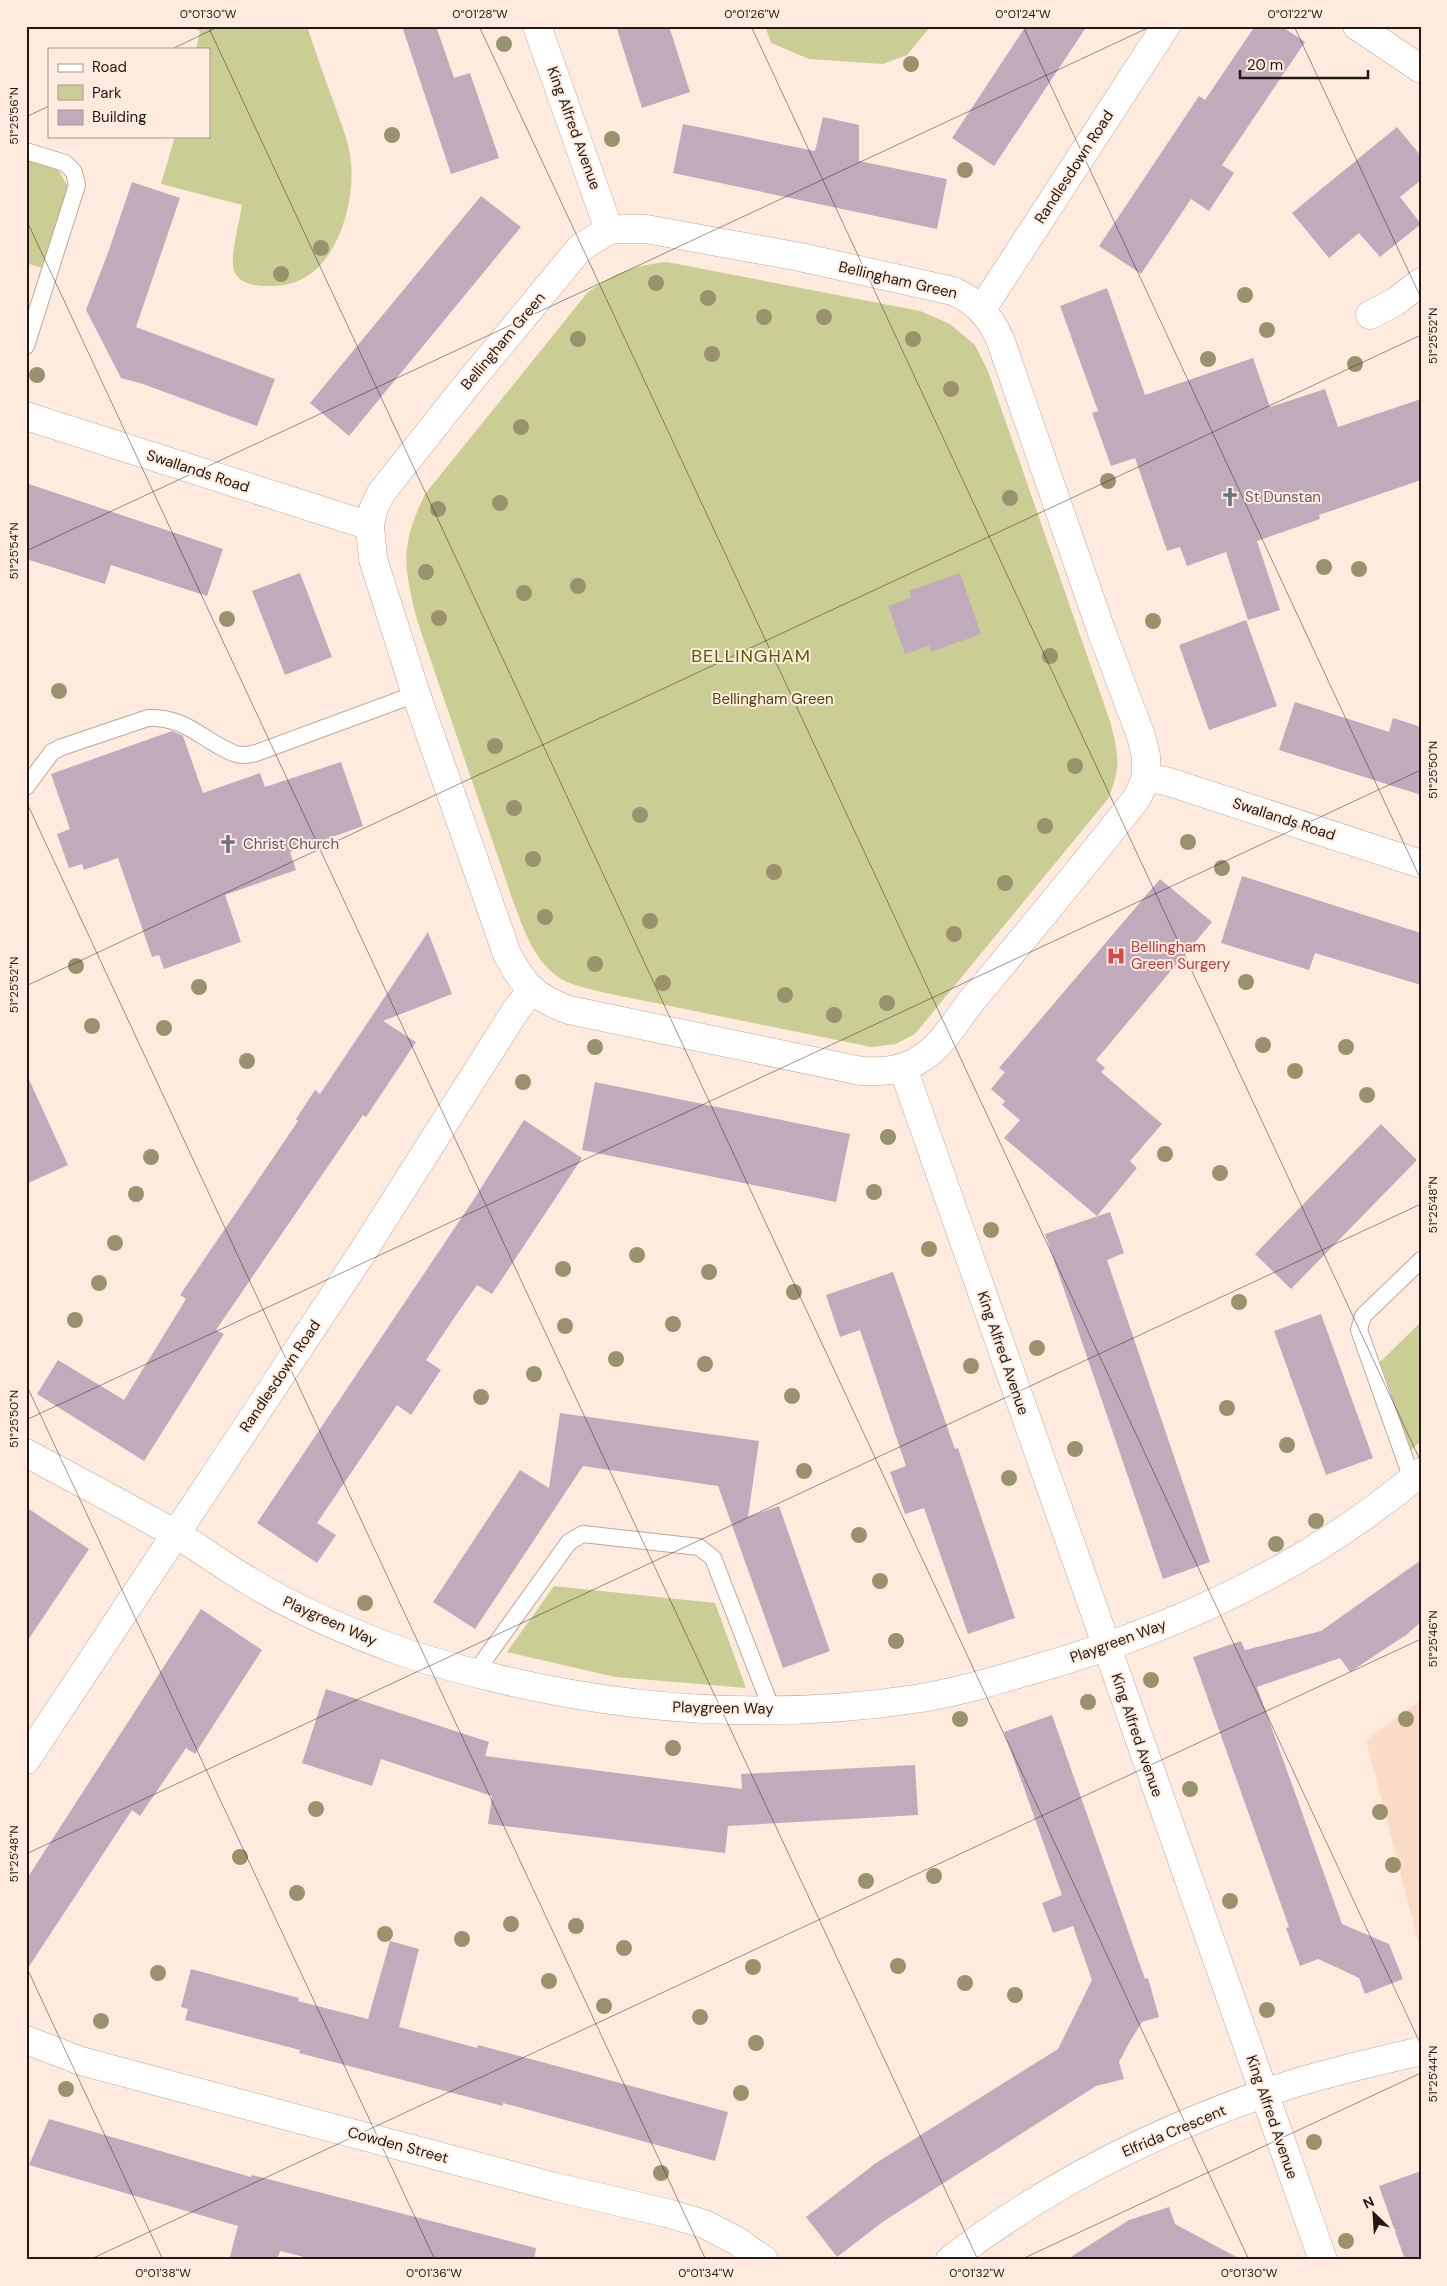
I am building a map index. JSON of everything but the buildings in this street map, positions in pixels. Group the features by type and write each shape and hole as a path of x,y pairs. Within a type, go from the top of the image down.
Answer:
{"street":[{"name":"King Alfred Avenue","path":"537,26 609,230"},
{"name":"Randlesdown Road","path":"982,309 1166,26"},
{"path":"1357,26 1421,69"},
{"name":"Bellingham Green","path":"646,229 800,258 953,291 969,298 982,309 991,320 1000,339 1140,736 1146,756 1146,778 1137,798 1040,919 970,1002 940,1044 923,1058 903,1068 884,1072 861,1071 569,1010 546,1002 532,990 520,978 507,954 416,694 373,559 370,526 373,510 381,494 462,391 580,248 609,230 646,229"},
{"path":"1370,315 1395,302 1421,282"},
{"name":"Swallands Road","path":"26,416 370,526"},
{"name":"Swallands Road","path":"1146,778 1166,781 1421,864"},
{"name":"Randlesdown Road","path":"26,1760 360,1256 516,1010 532,990"},
{"name":"King Alfred Avenue","path":"903,1068 1323,2260"},
{"name":"Playgreen Way","path":"26,1453 175,1534 249,1582 305,1611 404,1653 475,1673 592,1699 681,1709 772,1710 854,1706 916,1699 978,1686 1106,1647 1208,1606 1281,1568 1348,1527 1417,1476"},
{"name":"Cowden Street","path":"26,2040 98,2065 555,2187 667,2213 704,2224 737,2241 764,2260"},
{"name":"Elfrida Crescent","path":"950,2260 1011,2216 1109,2159 1161,2134 1265,2093 1359,2066 1421,2051"}],"lane":[{"path":"26,151 65,163 74,172 77,185 26,346"},
{"path":"26,787 52,752 148,718 159,717 191,727 234,754 245,755 256,753 416,694"},
{"path":"1417,1476 1358,1330 1363,1316 1421,1260"},
{"path":"475,1673 569,1542 583,1534 699,1547 713,1558 772,1710"}],"shaded area":[{"path":"1421,1700 1421,1952 1366,1740"}],"green space":[{"path":"188,26 307,26 347,142 351,179 346,215 332,249 310,275 295,282 280,286 261,286 252,285 237,276 233,267 233,259 242,205 161,184 174,138 210,138 210,48 196,48 200,31"},
{"path":"765,26 931,26 907,55 883,64 809,59 771,43"},
{"path":"26,160 58,169 68,187 42,268 26,263"},
{"name":"Bellingham Green","path":"667,262 920,311 950,324 975,345 988,371 1111,724 1116,746 1117,770 1108,799 915,1034 896,1044 871,1047 601,992 567,982 546,967 538,957 526,934 512,898 417,620 409,584 406,556 411,528 425,494 588,292 625,271"},
{"path":"1421,1322 1421,1441 1411,1450 1380,1362"},
{"path":"554,1586 715,1603 746,1688 615,1677 507,1652"}],"place":[{"name":"St Dunstan","path":"1230,497"},
{"name":"Christ Church","path":"228,844"},
{"name":"Bellingham Green Surgery","path":"1116,956"}],"district":[{"name":"BELLINGHAM","path":"751,656"}]}
